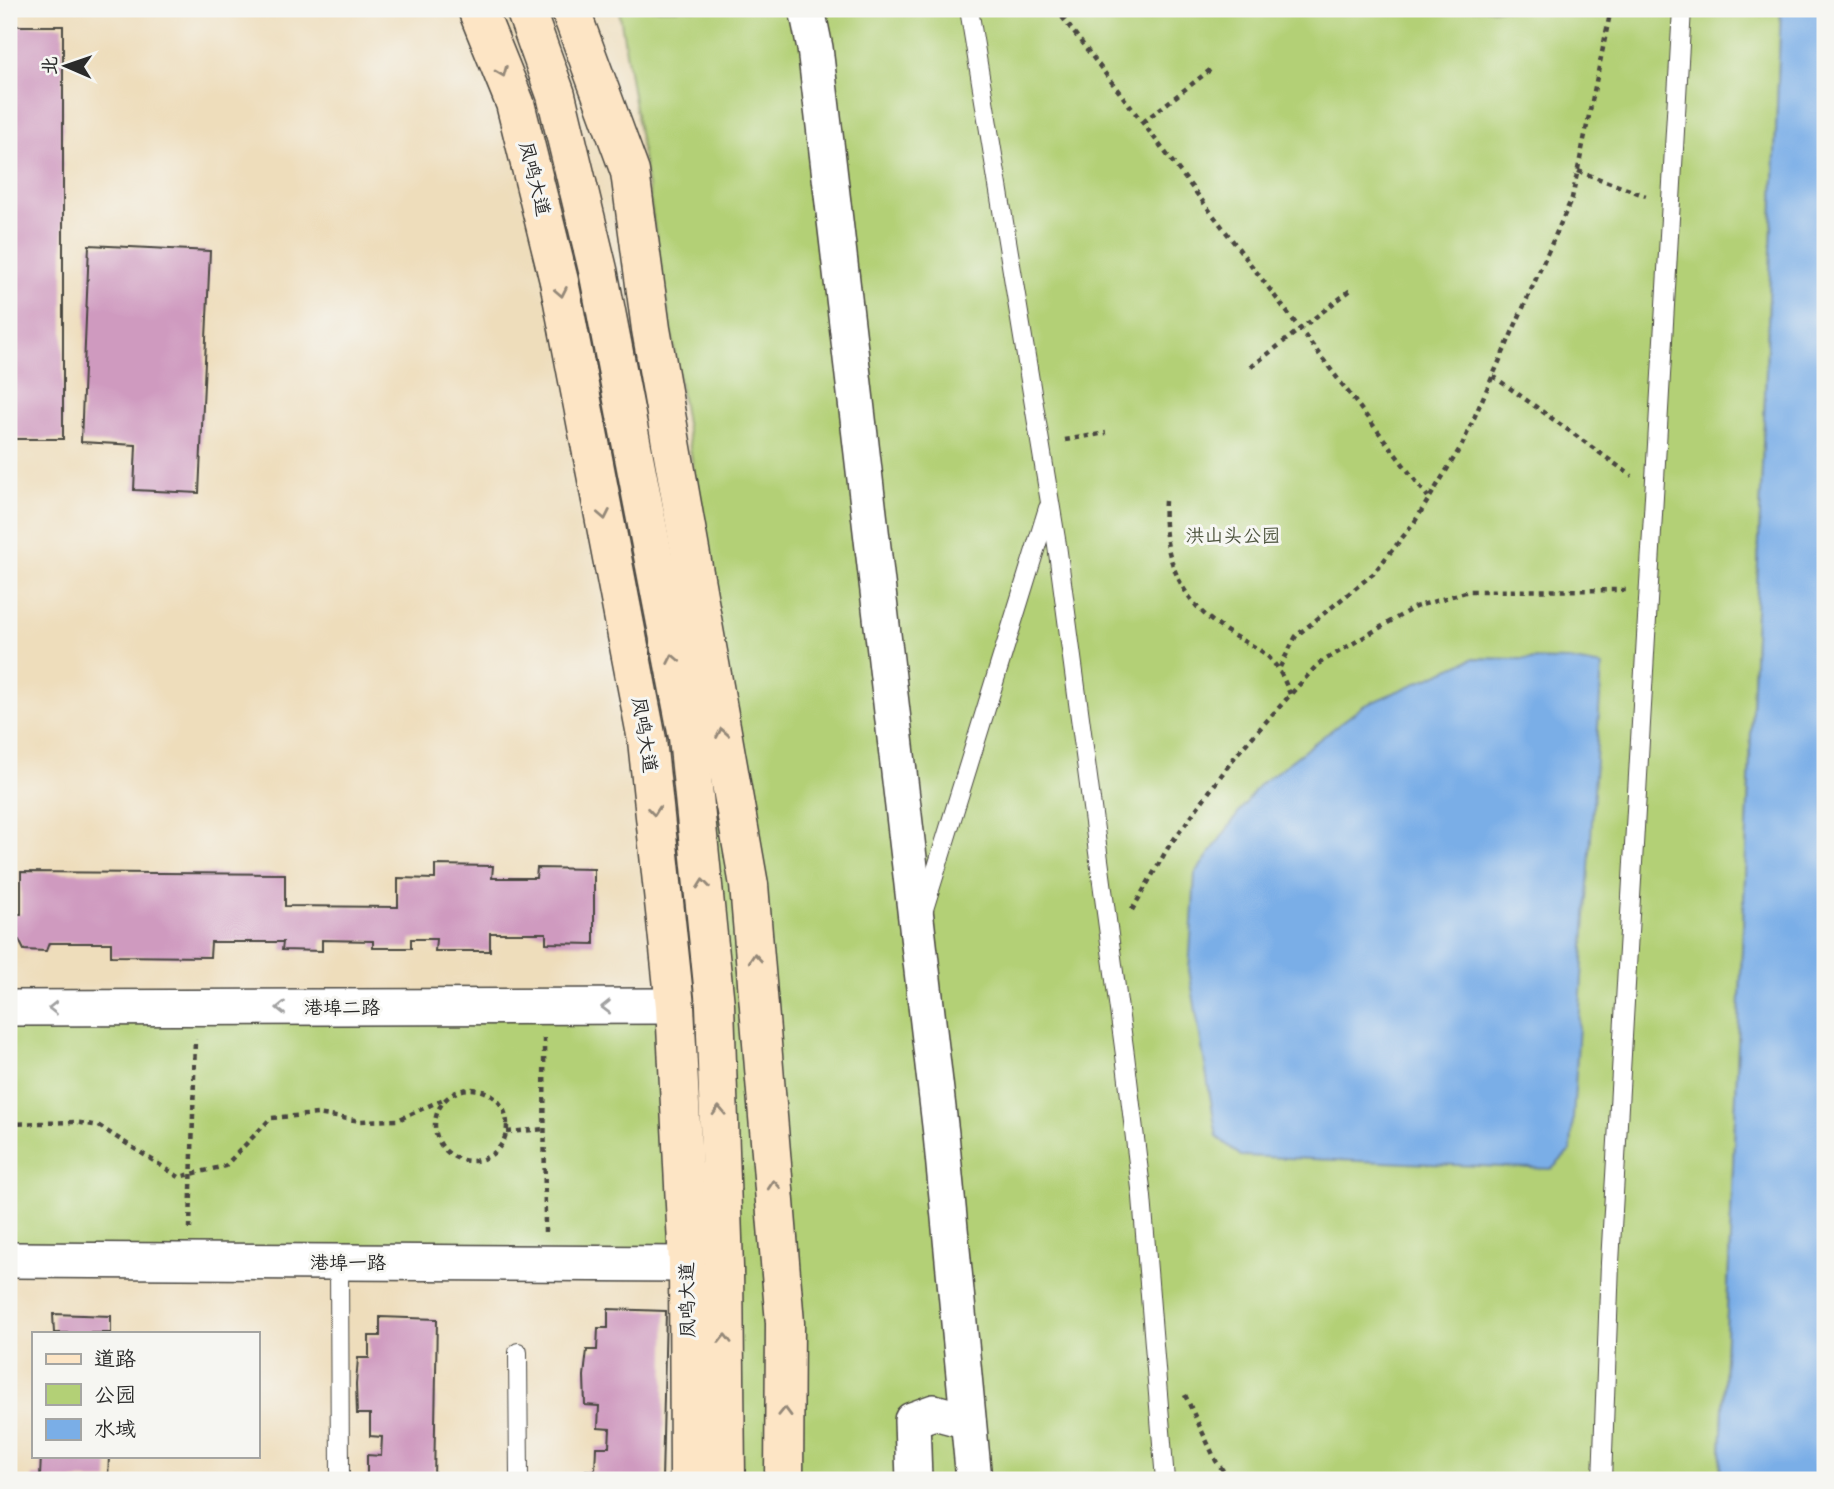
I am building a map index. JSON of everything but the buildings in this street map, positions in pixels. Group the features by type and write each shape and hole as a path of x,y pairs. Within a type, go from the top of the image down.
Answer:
{"main road":[{"name":"凤鸣大道","path":"525,9 556,94 598,270 688,737 715,1005 724,1268 726,1480"},
{"path":"570,9 631,172 651,329 749,884 786,1324 784,1480"},
{"name":"凤鸣大道","path":"476,12 515,103 559,281 647,740 675,1006 688,1264 689,1480"}],"street":[{"path":"807,9 816,62 918,929 941,1133 974,1480"},
{"name":"港埠二路","path":"9,1008 675,1006"},
{"name":"港埠一路","path":"9,1260 688,1264"},
{"path":"914,1480 912,1420 934,1412 968,1421"}],"lane":[{"path":"969,9 1050,502 1111,948 1142,1198 1165,1480"},
{"path":"1602,1480 1611,1249 1682,9"},
{"path":"918,929 1050,502"},
{"path":"339,1263 340,1480"},
{"path":"518,1352 519,1480"}],"path":[{"path":"1056,9 1428,497"},
{"path":"1280,667 1296,636 1373,574 1414,523 1462,445 1572,198 1611,9"},
{"path":"1143,122 1210,70"},
{"path":"1578,171 1671,205"},
{"path":"1251,366 1352,289"},
{"path":"1493,376 1654,492"},
{"path":"1040,444 1106,433"},
{"path":"1165,501 1164,523 1172,567 1191,601 1217,625 1260,647 1280,667 1290,694"},
{"path":"1111,948 1169,846 1237,754 1318,663 1404,613 1468,591 1649,589"},
{"path":"188,1262 193,1174 195,1008"},
{"path":"544,1008 546,1265"},
{"path":"9,1124 75,1122 99,1126 179,1177 225,1166 271,1118 317,1114 361,1121 398,1121 446,1098 467,1088 489,1093 505,1110 507,1132 494,1153 471,1161 458,1159 447,1153 435,1131 435,1119 446,1098"},
{"path":"507,1132 545,1129"},
{"path":"1181,1387 1216,1461 1230,1480"}],"green space":[{"name":"洪山头公园","path":"619,9 1781,9 1720,1480 709,1480 705,541"},
{"path":"675,1006 688,1264 9,1260 9,1008"}],"water":[{"path":"1781,9 1825,9 1825,1480 1720,1480"},
{"path":"1474,658 1569,660 1602,666 1571,1150 1552,1169 1241,1156 1217,1137 1189,970 1195,874 1258,786 1363,706"}]}
